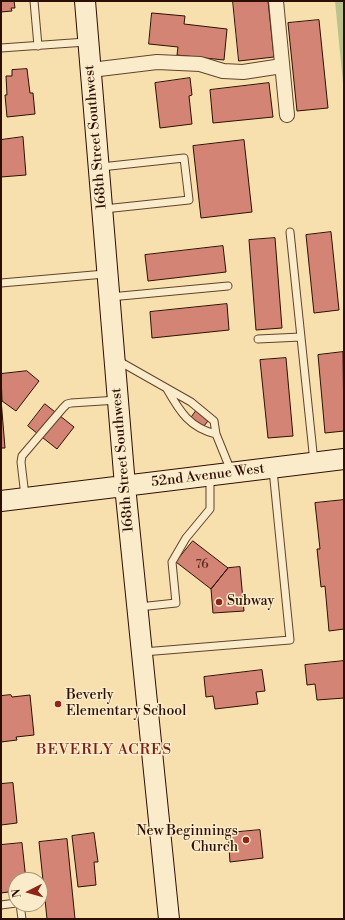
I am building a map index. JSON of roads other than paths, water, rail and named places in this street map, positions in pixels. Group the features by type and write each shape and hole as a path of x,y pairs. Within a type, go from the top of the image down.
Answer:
{"main road":[{"name":"168th Street Southwest","path":"85,1 125,486 169,919"},
{"name":"52nd Avenue West","path":"1,501 344,459"}],"street":[{"path":"276,1 287,115"},
{"path":"91,70 157,62 200,64 223,71 243,72 282,66"}],"lane":[{"path":"34,1 38,46"},
{"path":"1,48 88,42"},
{"path":"99,167 184,158 189,200 102,209"},
{"path":"290,232 314,462"},
{"path":"1,283 108,274"},
{"path":"110,297 228,286"},
{"path":"258,339 301,337"},
{"path":"114,358 191,402 214,421 216,434 232,473"},
{"path":"167,389 186,418 205,431 216,434"},
{"path":"25,498 21,462 22,456 63,408 67,404 71,403 118,400"},
{"path":"142,652 290,640 273,468"},
{"path":"137,608 176,603 172,562 186,538 210,509 210,476"}],"place":[{"name":"Subway","path":"219,602"},
{"name":"Beverly Elementary School","path":"58,704"},
{"name":"New Beginnings Church","path":"246,840"}],"district":[{"name":"BEVERLY ACRES","path":"104,750"}]}
